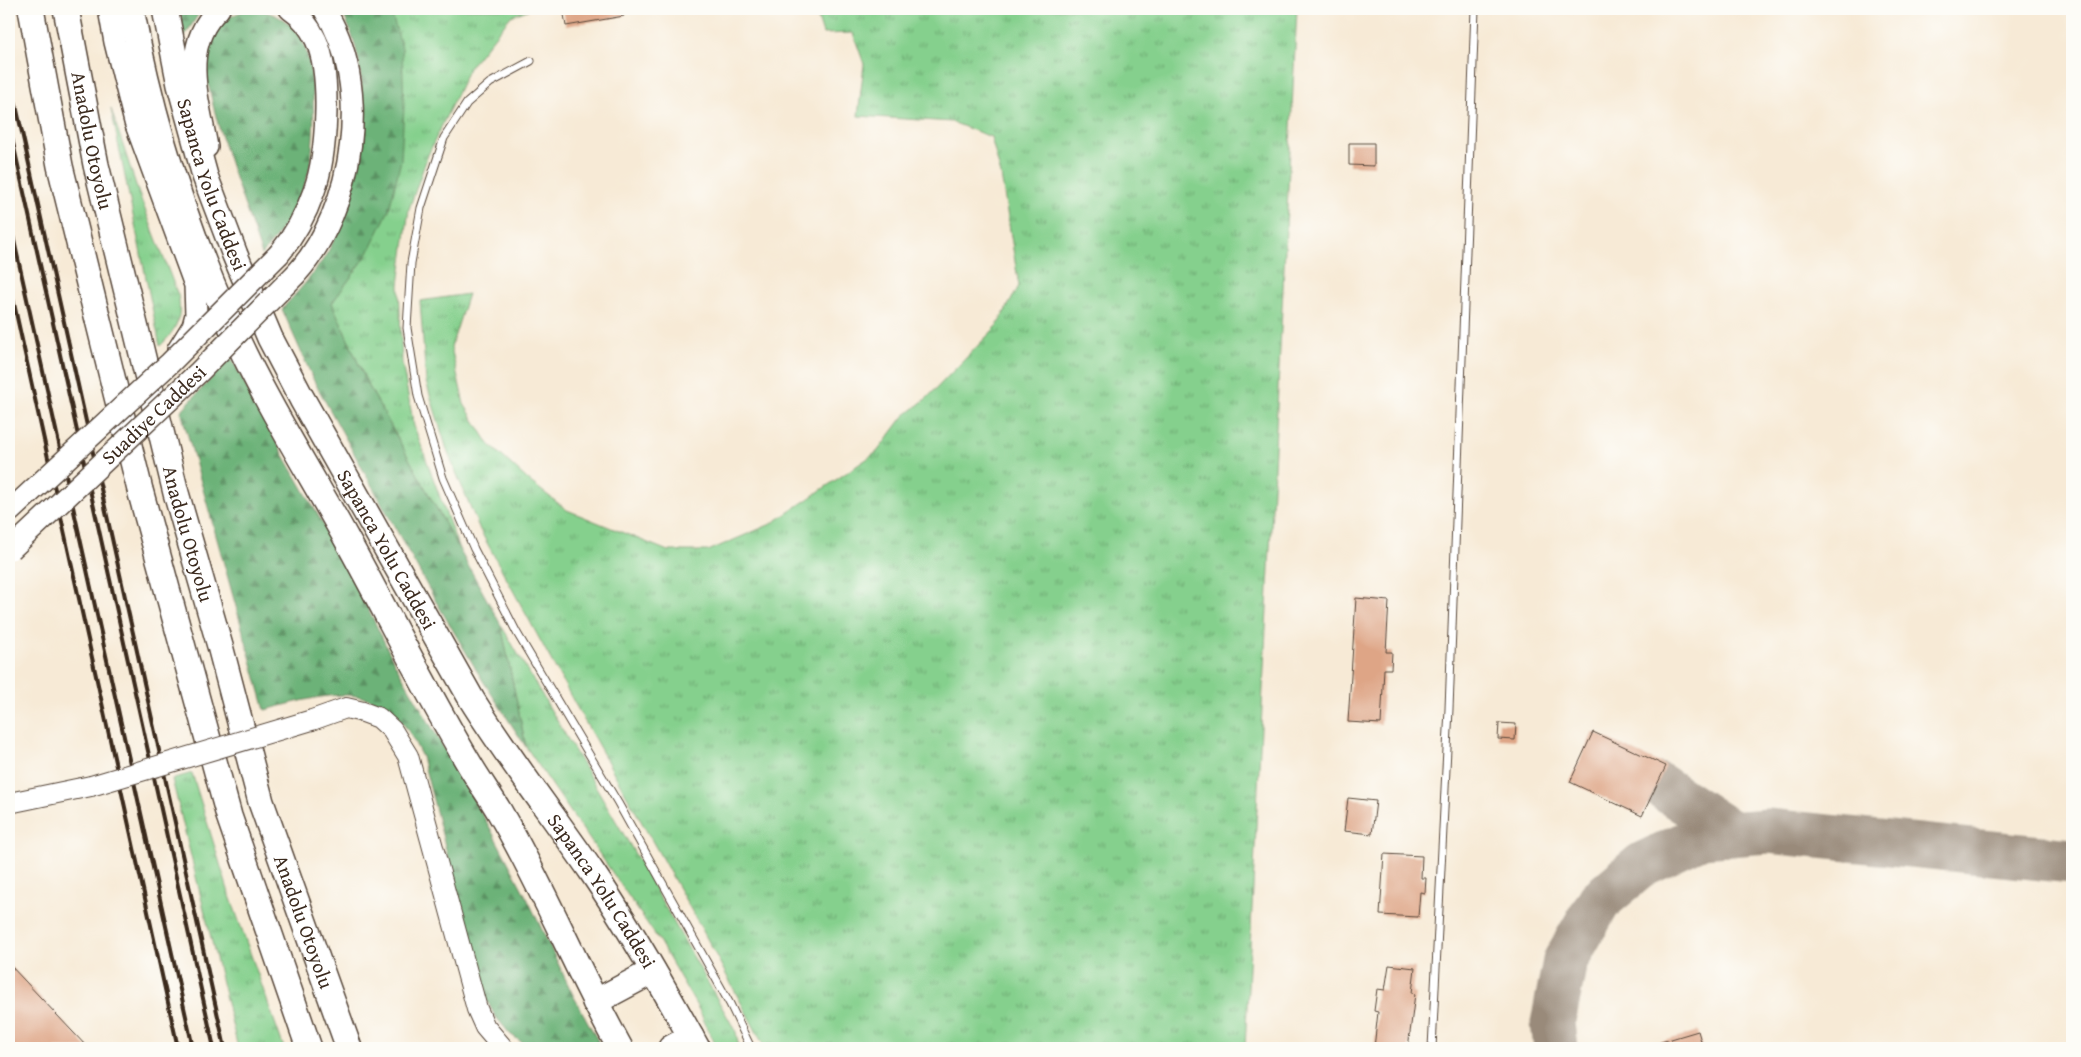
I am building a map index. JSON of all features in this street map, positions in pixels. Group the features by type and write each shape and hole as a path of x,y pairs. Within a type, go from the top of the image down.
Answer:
{"highway":[{"name":"Anadolu Otoyolu","path":"31,9 60,166 140,490 229,816 309,1048"},
{"name":"Anadolu Otoyolu","path":"66,9 96,165 176,494 220,646 261,802 349,1048"},
{"name":"Sapanca Yolu Caddesi","path":"131,9 147,84 172,170 208,271 246,359 454,737 525,858 619,1048"},
{"name":"Sapanca Yolu Caddesi","path":"165,9 180,85 205,176 252,295 285,367 472,700 499,742 626,923 654,971 686,1044"},
{"path":"595,1002 654,971"}],"main road":[{"path":"109,9 115,42 135,122 195,285 196,315 193,326 170,363"},
{"path":"217,209 194,66 194,52 206,24 219,9"},
{"name":"Suadiye Caddesi","path":"9,512 170,363 279,254 297,229 315,189 325,136 324,72 317,42 309,27 299,15 290,9"},
{"name":"Suadiye Caddesi","path":"10,550 200,372 296,274 316,250 327,230 345,181 350,150 352,116 345,54 334,26 324,9"}],"street":[{"path":"9,803 91,786 312,720 346,708 379,718 400,741 408,756 477,1009 485,1027 503,1048"}],"lane":[{"path":"1432,1048 1449,708 1475,9"},
{"path":"530,62 490,83 467,103 444,138 421,208 411,263 407,328 418,396 443,478 474,549 513,625 618,803 730,1004 751,1048"}],"green space":[{"path":"180,9 202,9 184,37"},
{"path":"251,9 264,11 276,16 287,22 297,32 304,44 309,61 314,104 312,148 306,181 298,201 287,220 262,255 219,127 204,62 204,53 208,41 216,28 236,14"},
{"path":"340,9 390,9 402,48 404,106 401,160 389,210 367,255 332,303 366,381 501,625 526,747 483,681 435,600 314,381 282,309 317,269 333,242 352,187 358,157 362,125 359,63 352,35"},
{"path":"390,9 530,9 511,16 469,68 428,155 409,209 399,285 402,363 414,426 459,549 366,381 332,303 367,255"},
{"path":"815,9 1297,9 1245,1048 765,1048 703,931 575,704 480,530 448,453 426,382 420,301 468,294 451,347 464,404 489,444 528,480 567,510 668,551 708,551 771,524 877,452 904,416 927,398 997,326 1019,286 1001,175 991,137 952,122 858,116 864,64 853,33 823,34"},
{"path":"111,109 139,194 178,295 180,310 177,323 160,346"},
{"path":"231,357 257,408 350,571 394,662 489,826 528,900 573,995 602,1048 530,1048 510,1034 495,1016 483,993 422,757 409,732 393,712 377,702 360,697 342,695 303,700 265,710 181,411"},
{"path":"501,625 630,845 736,1032 739,1048 717,1048 699,1010 658,939 526,747"},
{"path":"192,773 229,893 284,1048 238,1048 172,779"}],"building":[{"path":"563,9 623,9 624,16 566,26"},
{"path":"1349,143 1374,143 1374,166 1349,165"},
{"path":"1356,598 1389,601 1386,652 1392,652 1391,669 1384,669 1381,724 1348,722"},
{"path":"1499,723 1516,724 1515,740 1498,739"},
{"path":"1593,732 1666,766 1642,816 1570,782"},
{"path":"1348,798 1376,801 1372,834 1344,831"},
{"path":"1384,854 1422,856 1421,878 1426,878 1425,893 1420,892 1418,917 1380,915"},
{"path":"9,964 88,1048 9,1048"},
{"path":"1389,965 1415,968 1412,993 1415,994 1408,1048 1374,1048 1378,1012 1374,1011 1377,989 1385,990"},
{"path":"1698,1031 1703,1048 1652,1048 1651,1045"}],"taxiway":[{"path":"1659,785 1733,834"},
{"path":"1556,1048 1553,1023 1565,961 1600,900 1643,864 1702,836 1768,831 2072,861"}],"railway":[{"path":"9,74 225,1048"},
{"path":"9,125 214,1048"},
{"path":"9,218 193,1048"},
{"path":"9,281 178,1048"}]}
